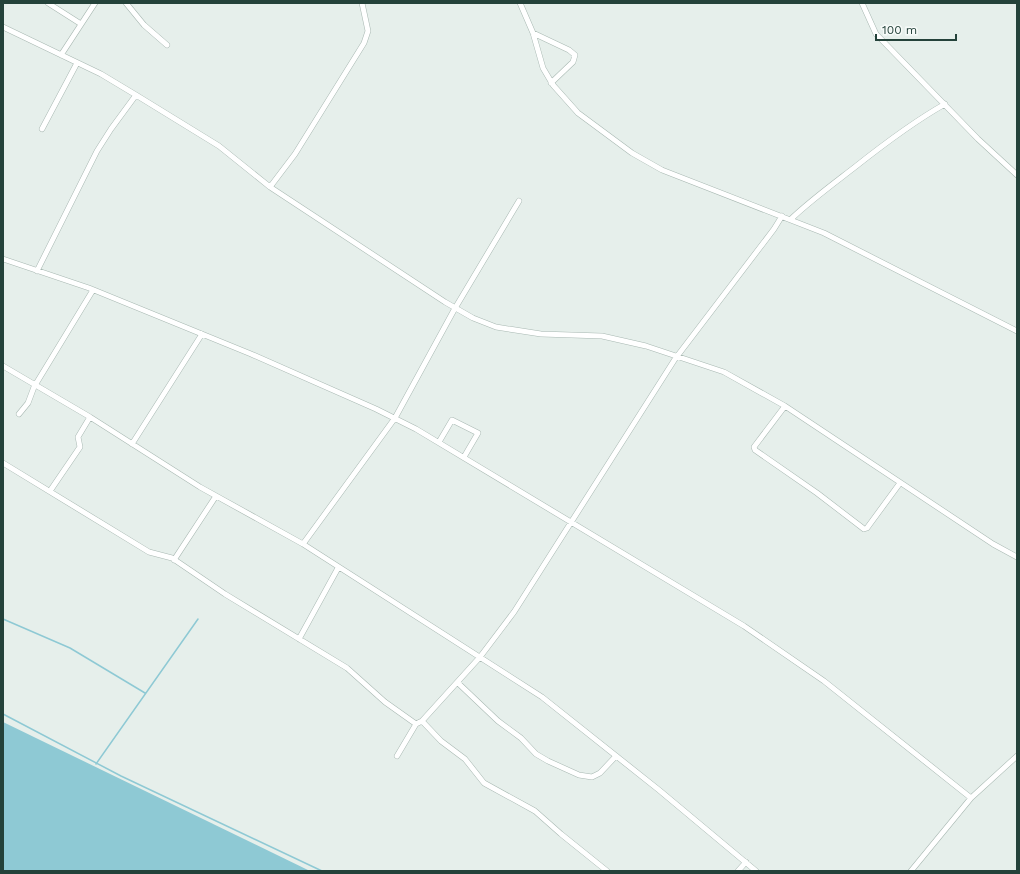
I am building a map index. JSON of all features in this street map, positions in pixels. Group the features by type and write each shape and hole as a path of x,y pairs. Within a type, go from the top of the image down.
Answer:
{"street":[{"path":"48,3 81,24"},
{"path":"61,55 95,3"},
{"path":"126,3 144,25 167,45"},
{"path":"270,187 295,154 364,43 368,31 362,3"},
{"path":"520,3 533,33 543,68 551,83 582,116 644,161 662,170 824,233 1017,331"},
{"path":"862,3 876,34 978,139 1017,176"},
{"path":"3,27 101,74 219,146 270,187 455,308 473,318 508,330 541,334 602,336 646,346 729,374 785,406 993,544 1017,557"},
{"path":"533,33 569,50 575,55 574,62 551,83"},
{"path":"42,129 77,63"},
{"path":"37,271 97,151 136,95"},
{"path":"791,219 823,190 916,122 945,104"},
{"path":"303,544 396,418 455,308 519,201"},
{"path":"396,756 416,724 422,721 458,683 480,657 518,606 677,356 774,229 782,216"},
{"path":"3,259 92,290 202,334 272,363 396,418 464,456 642,566 707,603 795,661 860,709 971,798"},
{"path":"19,414 28,403 35,386 92,290"},
{"path":"132,444 202,334"},
{"path":"3,366 90,417 216,496 303,544 338,568 542,697 756,871"},
{"path":"785,406 754,447 755,450 817,493 864,529 867,528 900,483"},
{"path":"50,491 80,447 78,437 90,417"},
{"path":"439,442 452,420 477,432 478,434 464,456"},
{"path":"3,463 150,552 168,556 353,673 382,700 416,724"},
{"path":"174,560 216,496"},
{"path":"298,639 338,568"},
{"path":"458,683 498,721 521,738 536,754 548,761 579,775 592,777 600,773 616,756"},
{"path":"422,721 441,742 466,759 484,784 535,811 607,871"},
{"path":"911,871 971,798 1017,756"},
{"path":"738,871 746,862"}],"water":[{"path":"3,722 310,871 3,871"}],"waterway":[{"path":"3,619 70,648 145,693"},
{"path":"96,764 198,619"},
{"path":"3,714 121,776 322,871"}]}
